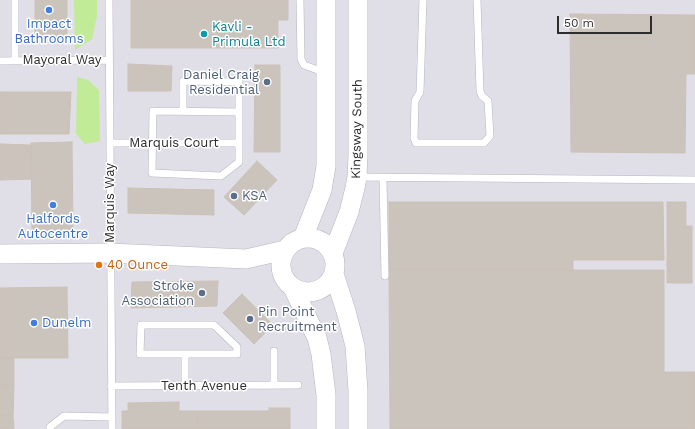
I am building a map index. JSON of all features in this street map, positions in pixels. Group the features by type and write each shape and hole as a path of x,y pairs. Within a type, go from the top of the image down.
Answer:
{"street":[{"path":"303,238 316,206 325,177 327,152 326,0"},
{"name":"Kingsway South","path":"358,0 358,155 355,188 349,212 333,253 335,260 334,274 355,346 358,390 358,429"},
{"path":"0,254 110,253 246,259 285,250 296,241 309,237 321,240 333,253"},
{"path":"285,250 282,263 288,282 317,338 321,354 326,395 326,429"},
{"path":"246,259 307,292 320,290 330,282 334,274"}],"lane":[{"name":"Mayoral Way","path":"15,0 15,61"},
{"name":"Marquis Way","path":"109,0 112,429"},
{"path":"300,0 301,59 304,65 326,73"},
{"path":"423,0 420,92 415,100 414,138 416,143 484,143 490,136 488,101 482,96 480,90 477,0"},
{"name":"Mayoral Way","path":"0,61 109,60"},
{"path":"183,111 183,81 239,82 239,112 238,162 221,176 152,173 152,111 239,112"},
{"name":"Marquis Court","path":"110,143 238,143"},
{"path":"356,177 695,180"},
{"path":"383,178 385,276"},
{"path":"214,325 237,347 237,354 185,354 140,354 141,326 214,325"},
{"path":"274,351 274,385"},
{"path":"185,354 185,386"},
{"name":"Tenth Avenue","path":"111,386 298,385"},
{"path":"50,429 50,427 64,416 112,417"}],"shaded area":[{"path":"0,0 695,0 695,429 0,429"}],"green space":[{"path":"74,0 97,0 97,16 92,39 75,50"},
{"path":"77,77 88,80 99,90 100,141 85,144 76,134"}],"building":[{"path":"35,0 67,0 67,37 35,37"},
{"name":"Kavli - Primula Ltd","path":"131,0 288,0 288,20 278,20 278,48 131,48"},
{"path":"570,14 695,15 695,74 686,74 685,153 571,152"},
{"path":"128,64 172,66 171,91 128,91"},
{"path":"255,65 280,65 280,152 254,152"},
{"path":"0,92 71,92 69,134 0,134"},
{"name":"Halfords Autocentre","path":"72,142 73,230 32,231 31,143"},
{"path":"0,144 31,145 32,179 0,180"},
{"path":"257,161 277,180 244,215 224,197"},
{"path":"128,188 214,190 214,215 128,213"},
{"path":"389,202 663,202 664,260 573,260 573,270 389,270"},
{"path":"667,202 686,202 686,226 692,226 692,283 667,283"},
{"path":"389,270 664,270 664,372 695,372 695,429 390,429"},
{"path":"218,281 217,306 131,308 132,282"},
{"name":"Dunelm","path":"67,287 68,358 0,358 0,288"},
{"path":"242,294 273,325 254,344 223,313"},
{"path":"0,358 14,358 14,386 0,386"},
{"path":"0,386 14,386 13,416 0,416"},
{"path":"179,402 179,411 198,411 198,429 122,429 122,411 128,411 128,403"},
{"path":"269,408 290,408 290,429 198,429 198,411 269,411"},
{"path":"0,416 13,416 14,429 0,429"}],"place":[{"name":"Impact Bathrooms","path":"49,10"},
{"name":"Kavli - Primula Ltd","path":"204,34"},
{"name":"Daniel Craig Residential","path":"267,82"},
{"name":"KSA","path":"234,196"},
{"name":"Halfords Autocentre","path":"53,205"},
{"name":"40 Ounce","path":"99,265"},
{"name":"Stroke Association","path":"202,293"},
{"name":"Pin Point Recruitment","path":"250,319"},
{"name":"Dunelm","path":"34,323"}]}
